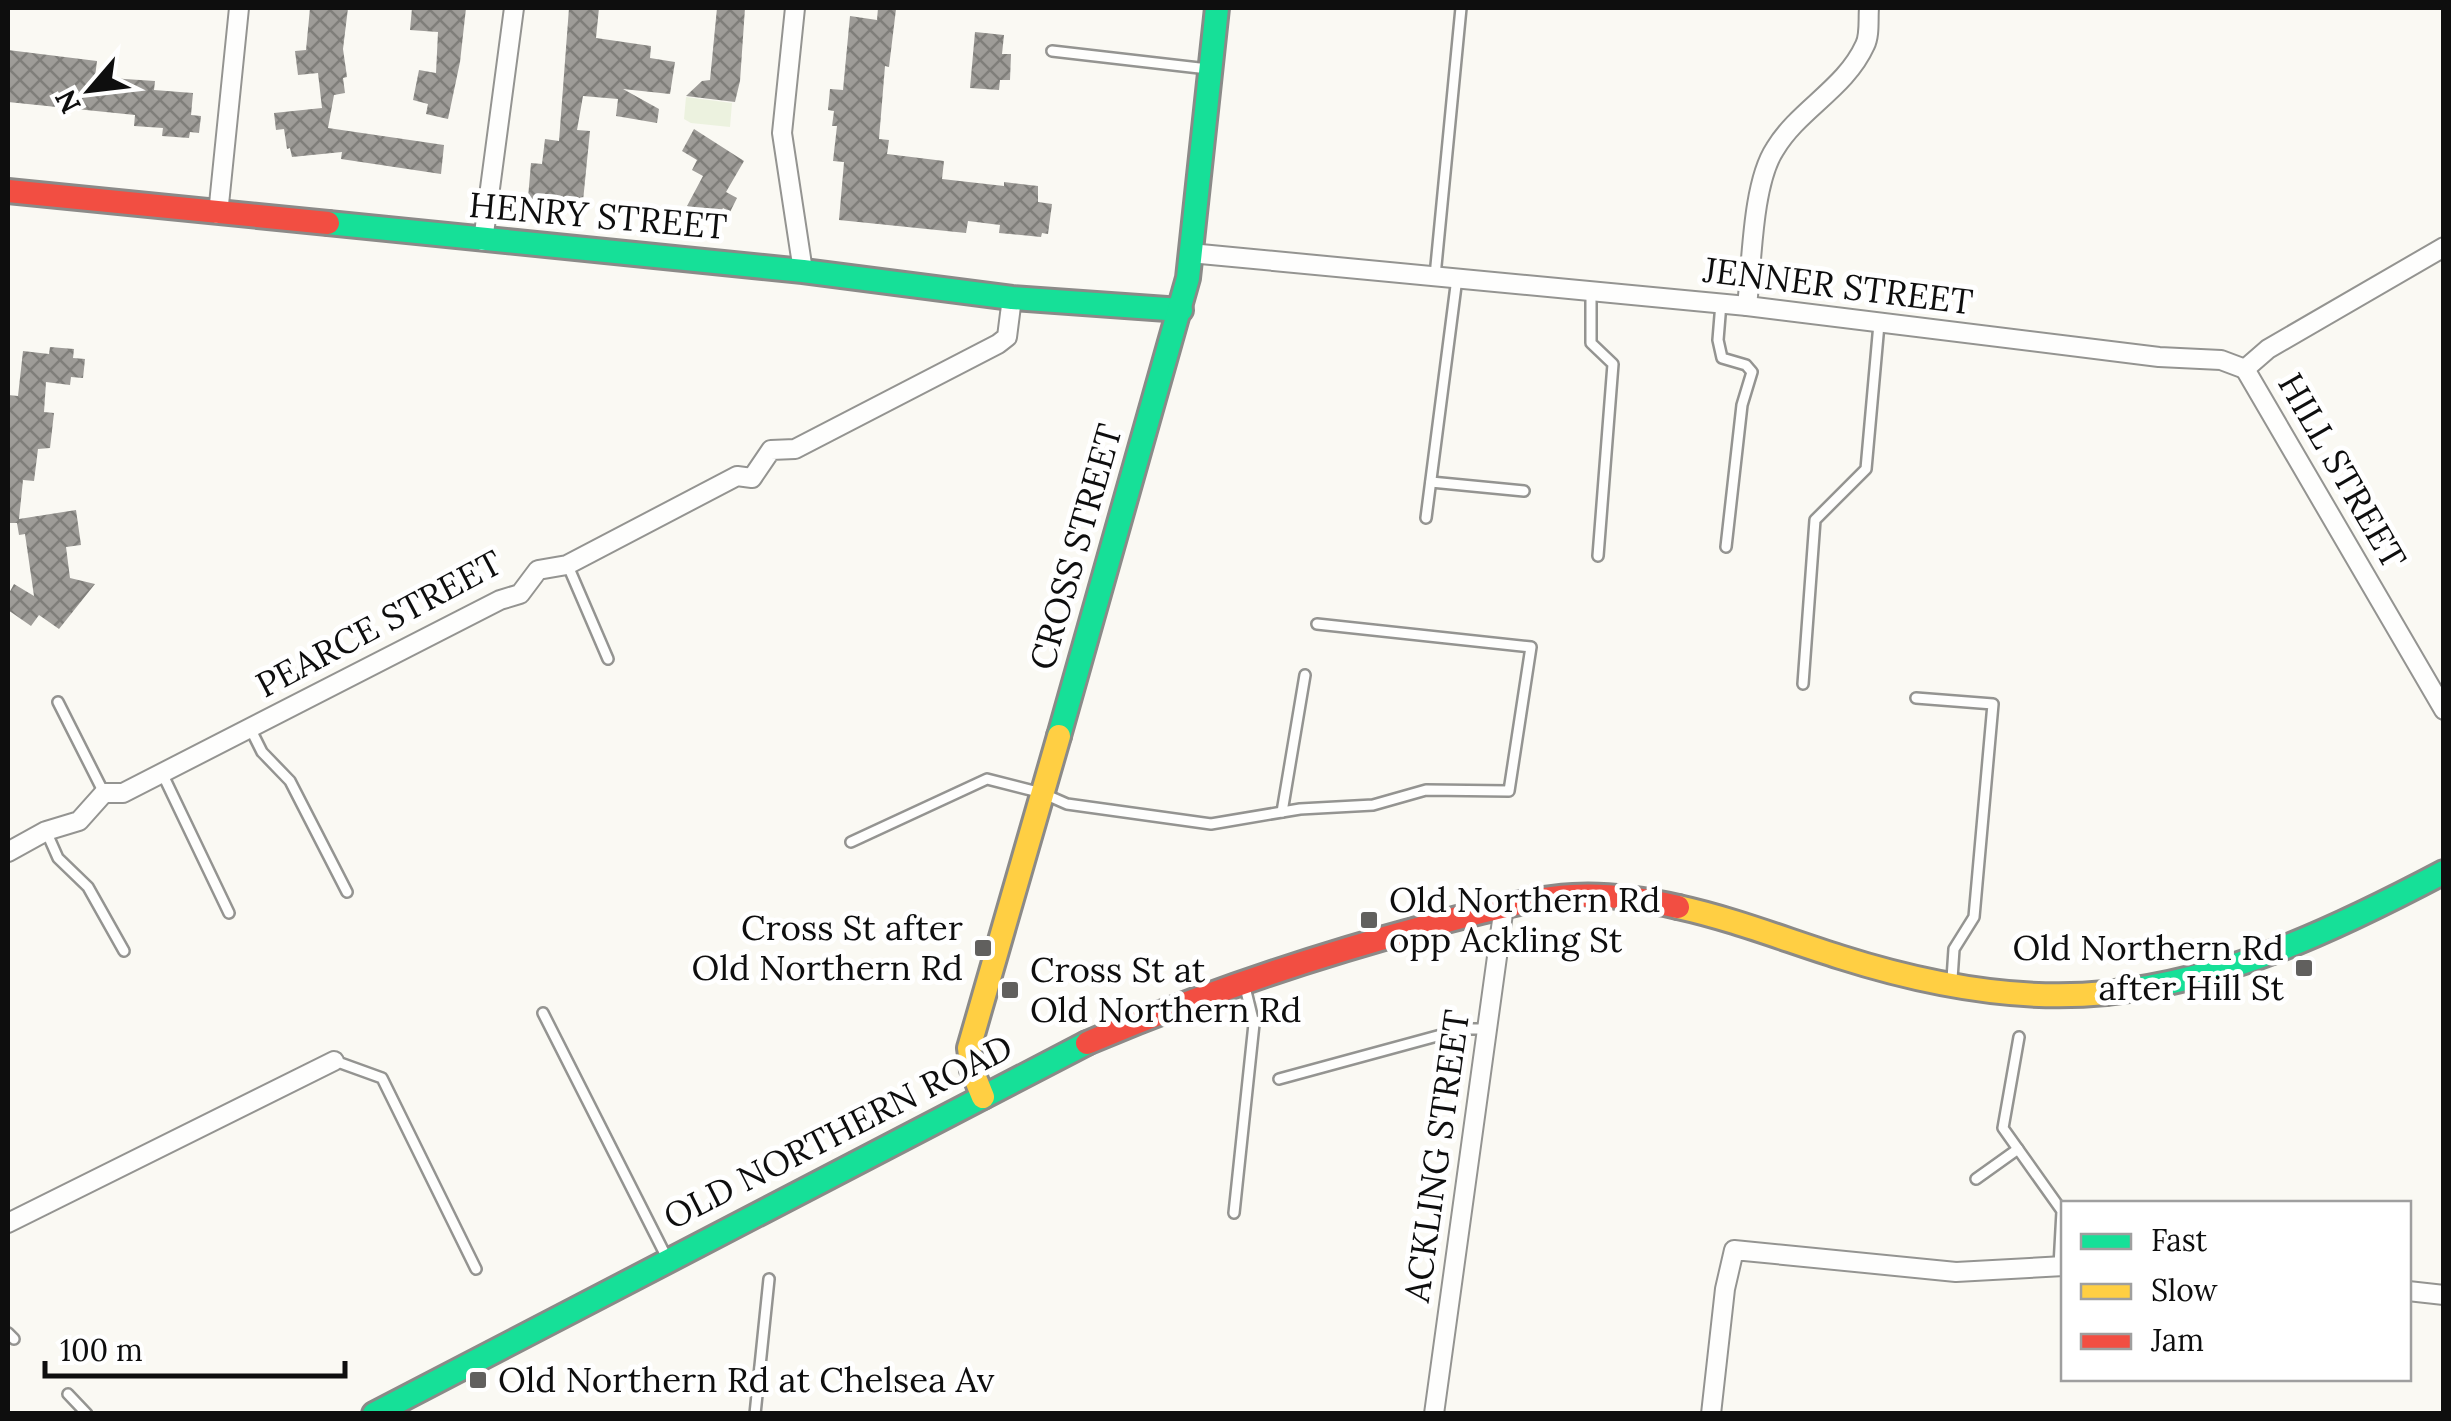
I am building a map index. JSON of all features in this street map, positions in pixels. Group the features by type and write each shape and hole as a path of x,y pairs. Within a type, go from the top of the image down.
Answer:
{"street":[{"path":"218,214 239,8"},
{"path":"484,241 514,8"},
{"path":"794,8 782,134 804,271"},
{"name":"CROSS STREET","path":"982,1096 969,1048 1182,310 1217,8"},
{"path":"1747,306 1762,176 1774,149 1844,78 1867,42 1869,8"},
{"name":"HENRY STREET","path":"8,191 804,271 1012,298 1182,310"},
{"path":"2245,369 2268,348 2444,248"},
{"name":"JENNER STREET","path":"1190,252 1747,306 2158,357 2221,360 2245,369"},
{"name":"PEARCE STREET","path":"8,852 46,832 79,821 104,793 123,794 500,600 520,594 538,570 567,565 736,476 752,478 771,450 795,449 998,344 1007,337 1012,298"},
{"name":"HILL STREET","path":"2245,369 2444,710"},
{"name":"OLD NORTHERN ROAD","path":"374,1414 409,1405 668,1260 1086,1044 1167,1008 1366,942 1504,906 1592,895 1631,898 1686,910 1914,980 2037,997 2099,996 2170,986 2276,955 2444,872"},
{"name":"ACKLING STREET","path":"1434,1414 1504,906"},
{"path":"8,1223 334,1061"},
{"path":"1711,1414 1725,1289 1734,1250 1956,1272 2061,1266"},
{"path":"2411,1291 2444,1295"}],"lane":[{"path":"1435,276 1461,8"},
{"path":"1052,51 1210,69"},
{"path":"1426,518 1456,278"},
{"path":"1591,291 1591,343 1613,364 1598,556"},
{"path":"1721,304 1718,340 1722,358 1752,372 1742,405 1726,547"},
{"path":"1802,684 1815,520 1866,469 1879,324"},
{"path":"1431,482 1524,491"},
{"path":"567,565 608,659"},
{"path":"851,842 988,779 1068,804 1211,824 1282,812 1372,804 1426,790 1509,791 1532,647 1318,624"},
{"path":"1282,812 1304,674"},
{"path":"1916,698 1993,704 1974,917 1954,949 1951,987"},
{"path":"58,702 104,793"},
{"path":"250,728 262,752 290,781 346,892"},
{"path":"162,773 229,913"},
{"path":"46,832 58,858 88,888 124,951"},
{"path":"1234,1213 1254,1024 1244,980"},
{"path":"543,1013 668,1260"},
{"path":"1279,1079 1464,1029 1487,1028"},
{"path":"2018,1037 2003,1128 2061,1210"},
{"path":"334,1061 382,1078 476,1268"},
{"path":"1976,1179 2018,1148"},
{"path":"755,1414 769,1278"},
{"path":"68,1394 87,1414"}],"green space":[{"path":"686,97 732,103 730,127 684,119"}],"building":[{"path":"310,8 348,8 343,49 345,93 334,95 328,128 444,145 441,174 341,159 342,152 292,157 284,129 276,130 274,113 322,108 318,73 298,75 295,51 306,50"},
{"path":"412,8 466,8 448,119 426,114 428,104 413,100 419,70 436,73 438,32 410,30"},
{"path":"569,8 599,8 596,38 651,46 650,58 675,62 670,94 623,89 659,109 657,123 616,116 618,99 583,96 577,130 590,131 583,201 557,197 556,204 528,198 531,163 542,164 545,139 559,141"},
{"path":"717,8 745,8 735,102 686,96 702,81 710,80"},
{"path":"878,8 896,9 889,67 885,66 879,139 889,140 887,154 944,161 942,179 1038,186 1038,202 1052,204 1048,234 1042,233 1041,237 999,233 1000,225 968,221 966,233 839,220 844,162 833,161 837,126 832,126 834,111 828,110 830,89 843,90 850,16 877,20"},
{"path":"975,32 1004,35 1002,54 1011,54 1010,80 1000,80 999,90 970,88"},
{"path":"8,50 97,61 95,77 155,81 154,90 193,93 191,115 201,116 199,133 190,132 189,138 162,136 163,128 134,126 135,115 8,102"},
{"path":"694,129 744,161 726,192 737,198 730,212 723,208 716,222 687,206 703,176 692,170 697,160 682,151"},
{"path":"50,347 74,349 73,358 85,359 83,378 71,377 70,385 46,382 44,412 54,413 50,448 38,449 34,481 23,480 19,519 76,510 81,545 66,547 70,578 95,584 59,629 39,615 31,626 8,610 8,595 14,584 34,596 25,534 19,535 17,523 8,523 8,395 18,396 23,351 49,354"}],"traffic: fast":[{"path":"1059,736 1188,278 1217,8"},
{"path":"328,223 803,271 1012,298 1181,310"},
{"path":"2106,993 2196,977 2281,949 2444,872"},
{"path":"374,1414 1087,1043"}],"traffic: slow":[{"path":"983,1097 972,1070 969,1048 1059,736"},
{"path":"1678,907 1872,967 1938,983 2039,995 2106,993"}],"traffic: jam":[{"path":"8,191 328,223"},
{"path":"1087,1043 1296,965 1498,908 1586,896 1678,907"}],"place":[{"name":"Old Northern Rd opp Ackling St","path":"1369,920"},
{"name":"Cross St after Old Northern Rd","path":"983,948"},
{"name":"Old Northern Rd after Hill St","path":"2304,968"},
{"name":"Cross St at Old Northern Rd","path":"1010,990"},
{"name":"Old Northern Rd at Chelsea Av","path":"478,1380"}]}
